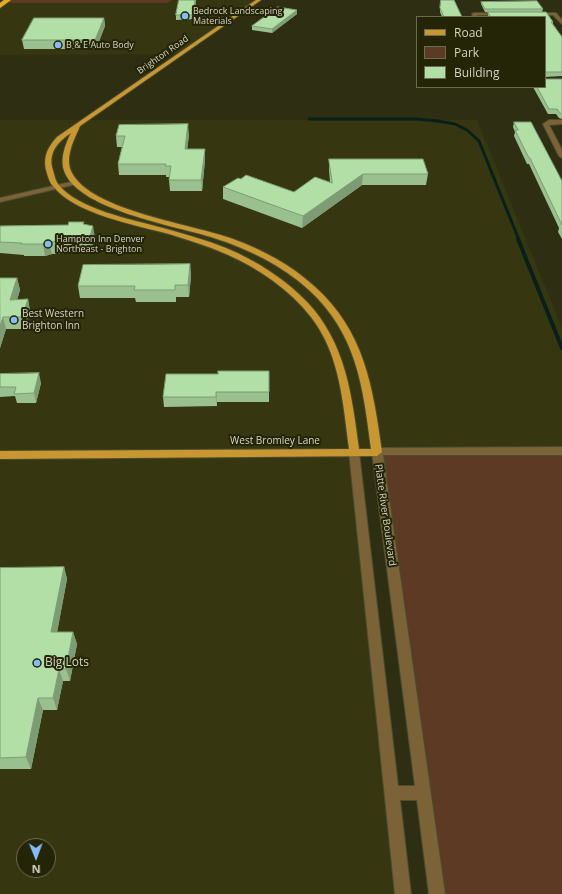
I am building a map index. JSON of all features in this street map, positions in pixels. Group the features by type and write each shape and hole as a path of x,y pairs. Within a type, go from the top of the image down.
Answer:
{"highway":[{"path":"0,6 8,0"}],"main road":[{"name":"Brighton Road","path":"56,187 48,166 50,149 59,138 259,0"},
{"path":"75,183 68,172 66,152 77,126"},
{"name":"Platte River Boulevard","path":"75,183 86,192 112,207 191,228 230,241 270,258 299,277 322,298 340,319 361,360 367,384 377,452"},
{"path":"56,187 83,205 102,213 182,236 231,253 267,272 290,290 314,314 330,339 340,364 344,380 354,452"},
{"name":"West Bromley Lane","path":"0,455 377,452"}],"street":[{"path":"475,16 474,14 508,14"},
{"path":"532,14 554,14 562,23"},
{"path":"562,122 549,122 546,124 562,156"},
{"path":"0,200 75,183"},
{"path":"167,232 176,224"},
{"path":"182,236 191,228"},
{"name":"West Bromley Lane","path":"377,452 562,450"},
{"path":"354,452 403,894"},
{"name":"Platte River Boulevard","path":"377,452 437,894"},
{"path":"392,793 423,793"}],"shaded area":[{"path":"172,0 259,0 180,54 0,55 0,6 4,3 168,3"},
{"path":"0,120 477,120 562,328 562,448 354,452 403,894 0,894"}],"green space":[{"path":"8,0 172,0 168,3 5,3"},
{"path":"562,451 562,894 437,894 377,452"}],"building":[{"path":"179,0 195,0 193,15 176,15"},
{"path":"441,0 454,0 462,16 444,16 440,8"},
{"path":"537,1 543,9 485,9 481,2"},
{"path":"278,7 297,10 272,29 252,26"},
{"path":"488,12 546,12 562,37 562,72 546,72 546,16 490,16"},
{"path":"34,18 104,18 95,40 22,40"},
{"path":"546,79 562,79 562,114 557,109 549,109 538,88 546,88"},
{"path":"514,122 531,122 562,181 562,225 515,130 518,130"},
{"path":"188,124 185,149 205,149 201,180 169,180 171,166 165,166 166,164 118,164 125,136 116,136 119,125"},
{"path":"329,159 423,159 428,174 363,174 303,216 223,187 238,178 241,179 246,175 294,192 315,177 332,183"},
{"path":"69,222 84,222 83,224 93,226 89,240 49,242 43,244 0,242 0,226 68,225"},
{"path":"190,264 188,285 175,285 175,290 134,290 135,286 78,286 83,265"},
{"path":"0,278 17,278 10,300 28,299 22,317 3,317 0,326"},
{"path":"218,371 269,371 269,392 216,392 216,397 163,397 166,374 218,374"},
{"path":"39,373 34,393 14,394 16,387 0,387 0,374"},
{"name":"Big Lots","path":"64,567 51,632 73,632 66,669 59,669 53,698 38,698 26,757 0,758 0,568"}],"waterway":[{"path":"309,119 416,119 455,124 467,130 479,141 519,240"},
{"path":"518,239 562,348"}],"place":[{"name":"Bedrock Landscaping Materials","path":"185,16"},
{"name":"B & E Auto Body","path":"58,45"},
{"name":"Hampton Inn Denver Northeast - Brighton","path":"48,244"},
{"name":"Best Western Brighton Inn","path":"14,320"},
{"name":"Big Lots","path":"37,663"}]}
